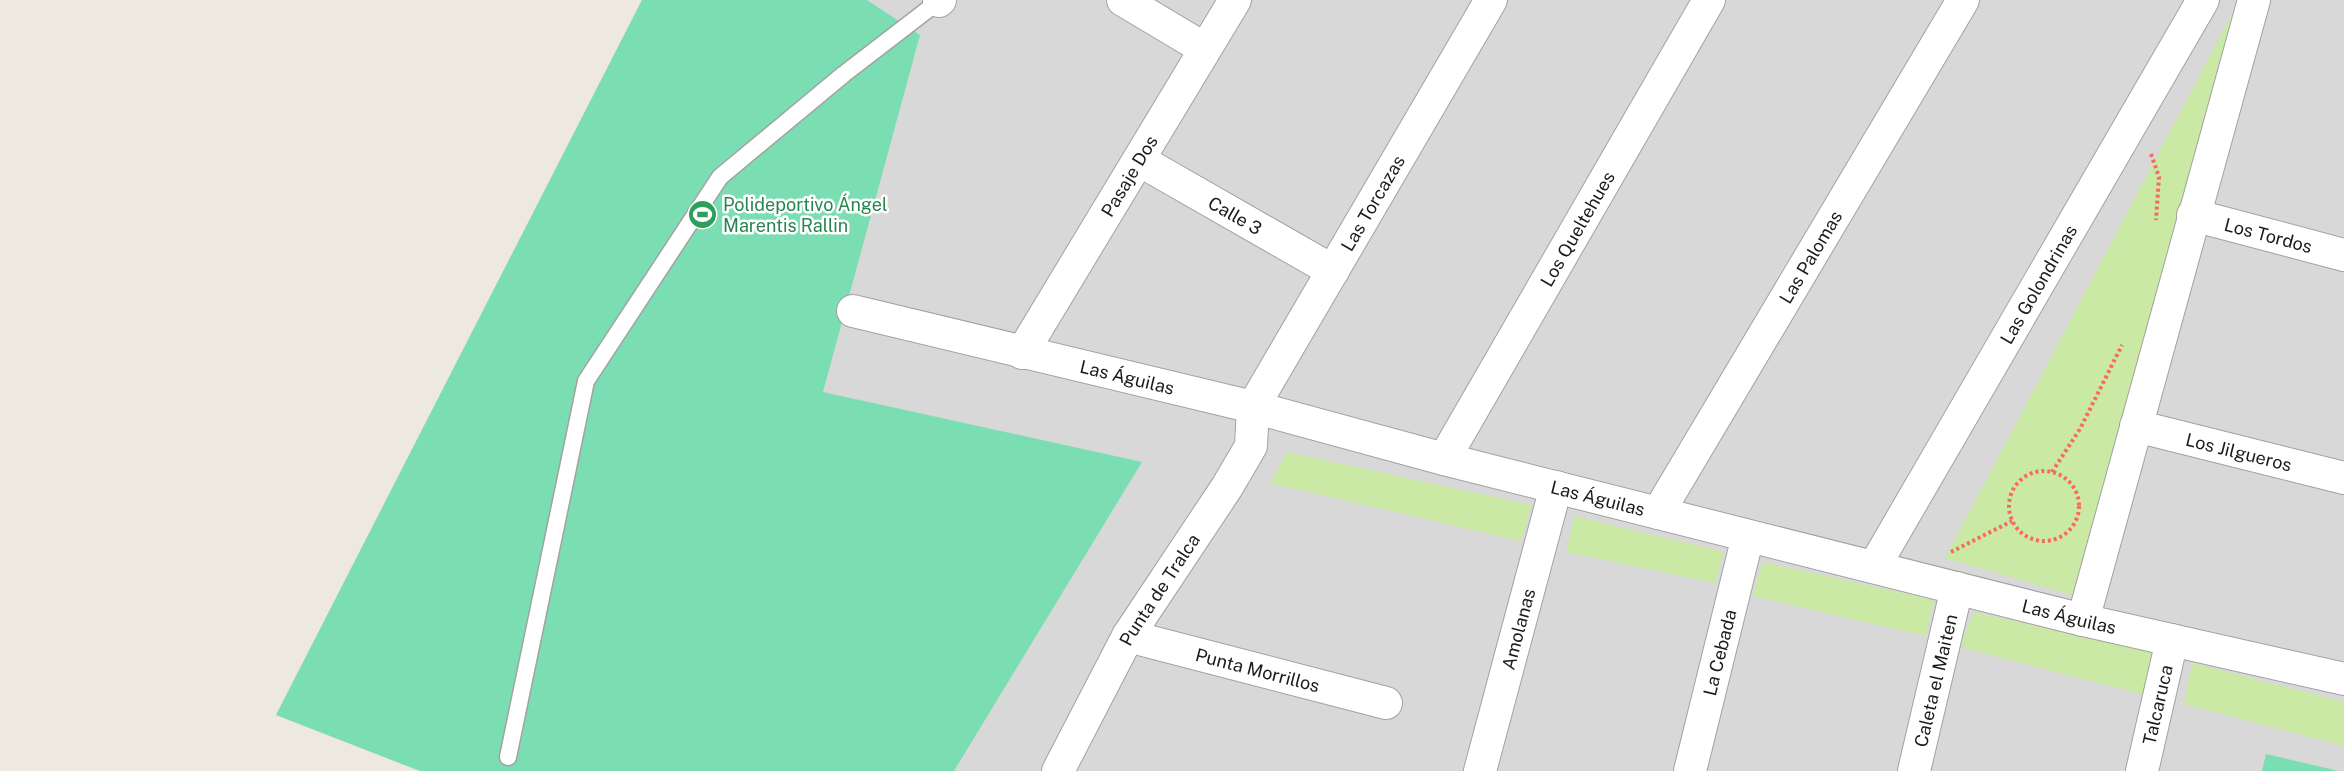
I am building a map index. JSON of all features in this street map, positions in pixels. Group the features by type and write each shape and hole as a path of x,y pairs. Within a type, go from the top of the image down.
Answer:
{"street":[{"path":"1122,0 1205,49"},
{"name":"Pasaje Dos","path":"1022,353 1235,0"},
{"name":"Las Torcazas","path":"1253,407 1491,0"},
{"name":"Los Queltehues","path":"1444,459 1709,0"},
{"name":"Las Palomas","path":"1658,513 1963,0"},
{"name":"Las Golondrinas","path":"1888,571 2137,114 2203,0"},
{"path":"2083,620 2254,0"},
{"name":"Calle 3","path":"1138,160 1333,271"},
{"name":"Los Tordos","path":"2193,215 2344,255"},
{"name":"Las Águilas","path":"853,312 1253,407 1444,459 2083,620 2344,679"},
{"name":"Punta de Tralca","path":"1058,771 1128,636 1227,487 1251,446 1253,407"},
{"name":"Los Jilgueros","path":"2136,426 2344,477"},
{"name":"Amolanas","path":"1480,771 1556,487"},
{"name":"La Cebada","path":"1690,771 1748,536"},
{"name":"Caleta el Maiten","path":"1914,771 1957,588"},
{"name":"Punta Morrillos","path":"1128,636 1386,703"},
{"name":"Talcaruca","path":"2142,771 2172,640"}],"lane":[{"path":"508,757 586,381 720,177 844,74 939,0"}],"path":[{"path":"2137,114 2159,177 2156,224"},
{"path":"2052,472 2080,429 2123,343"},
{"path":"2041,471 2052,472 2064,477 2077,494 2078,516 2073,526 2055,539 2043,541 2032,539 2023,534 2012,521 2008,502 2019,481 2029,474 2041,471"},
{"path":"1888,571 2012,521"}],"shaded area":[{"path":"642,0 2344,0 2344,771 420,771 276,715"}],"green space":[{"name":"Polideportivo Ángel Marentis Rallin","path":"642,0 867,0 920,35 823,392 1142,462 954,771 420,771 276,715"},
{"path":"2233,12 2080,597 1945,558"},
{"path":"1287,452 1532,505 1521,541 1270,483"},
{"path":"1574,516 1724,552 1715,583 1566,552"},
{"path":"1763,562 1934,600 1926,636 1752,596"},
{"path":"1974,612 2154,653 2145,695 1960,647"},
{"path":"2192,663 2344,702 2344,746 2184,704"},
{"path":"2266,754 2339,771 2262,771"}],"place":[{"name":"Polideportivo Ángel Marentis Rallin","path":"702,214"}]}
